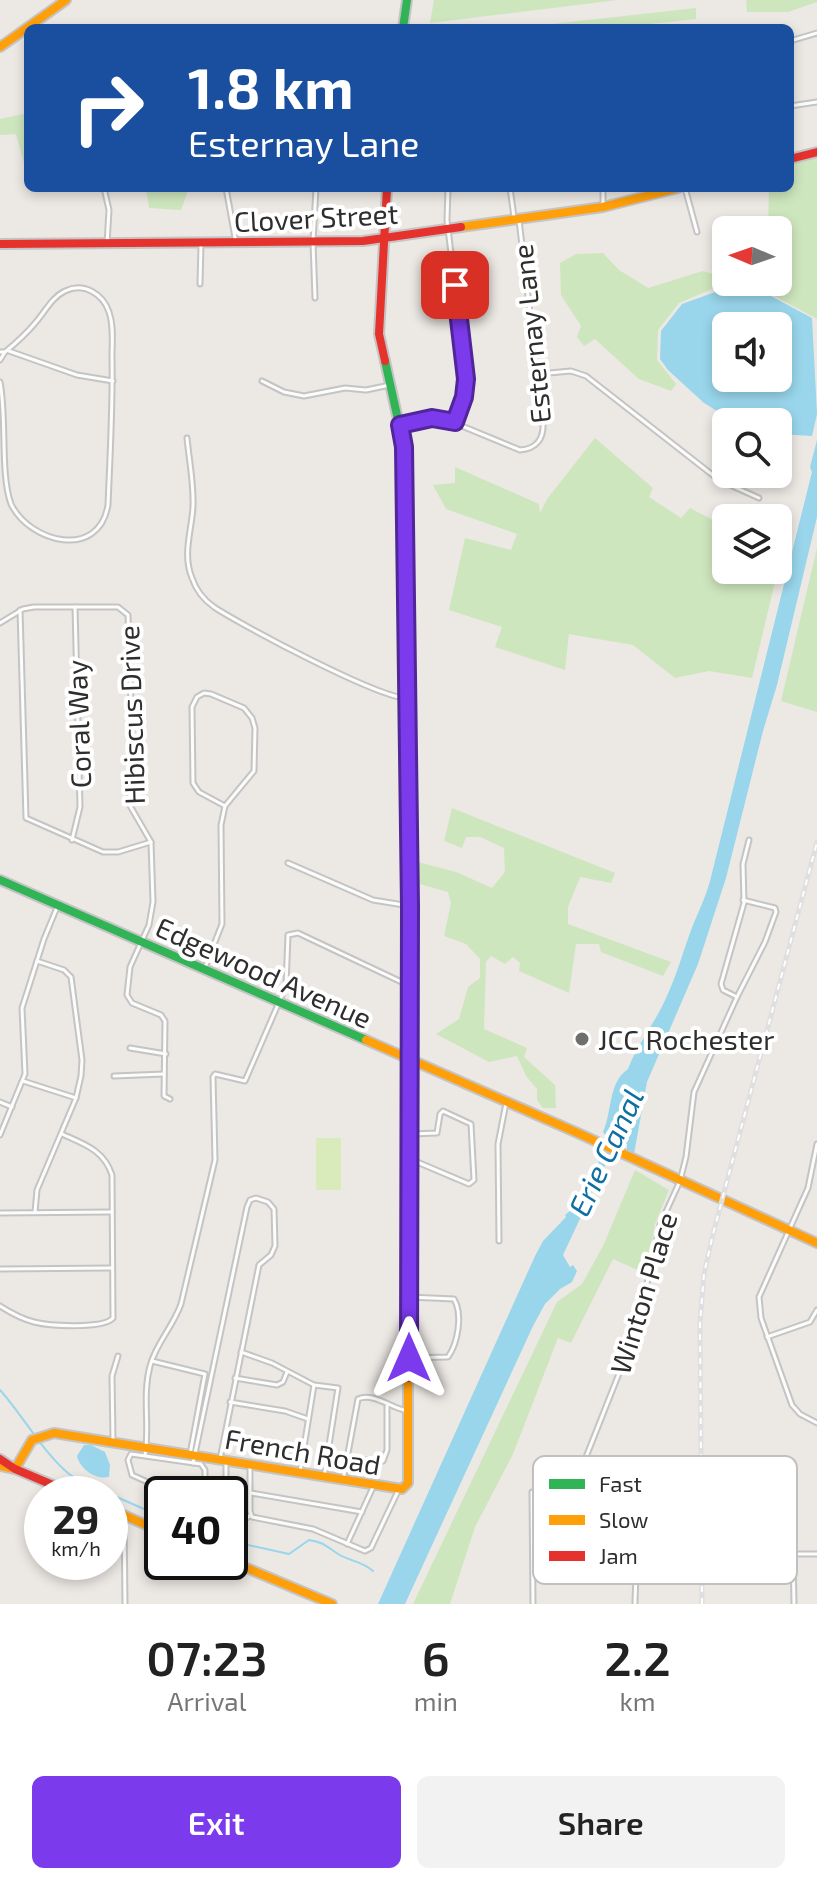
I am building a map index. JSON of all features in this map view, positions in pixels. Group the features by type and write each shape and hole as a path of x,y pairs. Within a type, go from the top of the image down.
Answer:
{"street":[{"path":"32,24 66,0"},
{"path":"404,24 407,0"},
{"path":"0,47 24,30"},
{"path":"794,40 817,33"},
{"path":"794,105 817,102"},
{"path":"794,158 817,152"},
{"path":"105,192 109,210 107,244"},
{"path":"227,192 236,243"},
{"path":"315,298 313,242 316,192"},
{"name":"French Road","path":"15,1469 34,1439 54,1433 399,1489 408,1483 410,906 404,447 379,324 387,192"},
{"path":"448,192 448,230 466,379 464,397 455,422"},
{"name":"Esternay Lane","path":"400,425 432,418 455,422 516,450 533,447 539,441 544,428 538,374 511,192"},
{"path":"603,192 603,207"},
{"name":"Clover Street","path":"0,244 201,244 385,239 603,207 662,192"},
{"path":"686,192 697,232"},
{"path":"200,284 201,244"},
{"path":"0,360 4,351 27,333 60,294 84,288 100,297 110,315 113,381 107,511 93,532 72,541 54,538 20,518 10,504 5,484 0,382"},
{"path":"4,351 77,375 113,381"},
{"path":"538,374 571,371 586,376 719,480 759,498"},
{"path":"262,381 284,392 304,396 345,388 366,390 390,385"},
{"path":"187,438 193,506 188,565 200,593 225,614 287,648 384,693 407,698"},
{"name":"Hibiscus Drive","path":"0,623 20,610 34,607 118,607 128,615 133,763 129,804 151,842 153,910 127,976 127,995 132,1003 164,1018 166,1054"},
{"name":"Coral Way","path":"72,840 80,807 75,607"},
{"path":"20,610 24,813 32,823 108,853 151,842"},
{"path":"204,970 222,924 221,825 225,806 254,771 257,755 255,725 250,714 242,707 204,693 197,697 192,707 193,783 199,792 225,806"},
{"path":"737,997 723,990 721,984 743,900 743,864 749,840"},
{"path":"288,863 373,900 410,906"},
{"name":"Edgewood Avenue","path":"0,880 595,1141 817,1243"},
{"name":"Winton Place","path":"586,1456 637,1328 660,1225 680,1181 686,1157 694,1092 765,942 776,912 775,908 743,900"},
{"path":"0,1135 23,1081 26,1062 22,1012 58,905"},
{"path":"144,1480 132,1475 129,1457 146,1450 146,1399 151,1361 181,1304 215,1160 213,1077 215,1074 245,1081 287,982 286,940 292,932 410,986"},
{"path":"35,1212 37,1190 76,1098 82,1060 68,972 37,961"},
{"path":"130,1048 166,1054 164,1096 170,1099"},
{"path":"114,1076 164,1074"},
{"path":"23,1081 76,1098"},
{"path":"0,1102 12,1107"},
{"path":"499,1241 498,1144 506,1103"},
{"path":"410,1134 437,1133 443,1111 471,1124 474,1180 469,1184 410,1159"},
{"path":"0,1306 38,1323 111,1323 114,1316 113,1181 105,1160 93,1149 62,1134"},
{"path":"817,1144 811,1178 759,1297 759,1311 792,1405 800,1414 817,1423"},
{"path":"193,1457 247,1207 250,1200 256,1198 268,1202 274,1209 275,1246 271,1255 259,1265 230,1402 223,1460 224,1476"},
{"path":"0,1213 113,1212"},
{"path":"0,1269 114,1268"},
{"path":"409,1297 454,1299 457,1304 457,1337 448,1357 409,1358"},
{"path":"767,1337 810,1322 817,1310"},
{"path":"241,1352 268,1361 314,1385 338,1388 324,1477"},
{"path":"113,1441 112,1372 118,1356"},
{"path":"151,1361 205,1374 193,1457"},
{"path":"235,1378 277,1385 283,1382 287,1371"},
{"path":"300,1473 314,1385"},
{"path":"343,1480 358,1399 369,1397 409,1411"},
{"path":"230,1402 285,1411 308,1419"},
{"path":"348,1457 378,1462 385,1458 388,1405"},
{"path":"193,1457 204,1466 204,1476"},
{"path":"0,1459 32,1476"},
{"path":"250,1464 251,1515"},
{"path":"0,1466 15,1469"},
{"path":"347,1544 374,1485"},
{"path":"251,1515 257,1519 313,1529 363,1551 370,1550 399,1489"},
{"path":"533,1492 533,1604"},
{"path":"250,1493 362,1512"},
{"path":"248,1569 332,1604"},
{"path":"125,1580 125,1604"},
{"path":"635,1584 635,1604"},
{"path":"794,1584 794,1604"}],"green space":[{"path":"434,0 618,0 430,23"},
{"path":"746,0 817,2 788,12 747,12"},
{"path":"696,8 696,19 649,24 552,24"},
{"path":"24,114 24,163 16,134 0,135 0,119"},
{"path":"817,155 817,319 775,296 792,296 792,216 768,216 769,192 794,192 794,161"},
{"path":"147,192 188,192 181,210 149,208"},
{"path":"603,253 619,270 648,288 703,271 712,274 712,289 679,303 658,330 657,360 676,384 671,391 639,379 595,339 584,346 577,337 581,326 561,295 560,263 576,254"},
{"path":"595,438 653,488 649,497 681,518 690,508 712,520 712,584 775,584 752,678 709,671 675,678 633,645 569,634 565,670 495,647 502,627 449,610 465,538 511,550 517,534 446,509 433,485 455,483 455,467 539,504 540,513 547,499"},
{"path":"817,548 817,712 781,701"},
{"path":"452,808 615,873 611,883 580,877 568,907 568,924 671,962 663,976 601,952 599,944 576,944 569,993 519,971 520,963 513,957 505,964 491,956 486,962 484,1029 527,1048 524,1057 555,1085 556,1108 543,1108 537,1100 537,1089 526,1076 517,1056 489,1062 436,1034 459,1019 468,987 480,978 480,959 466,944 444,936 451,903 448,892 416,883 418,862 456,872 492,888 505,872 504,848 480,837 466,837 462,848 444,841"},
{"path":"316,1138 341,1138 341,1190 316,1190"},
{"path":"635,1170 669,1190 655,1224 646,1274 613,1259 571,1343 558,1338 513,1454 475,1527 450,1604 413,1604 557,1302 582,1284 603,1246"}],"water":[{"path":"712,293 712,296 771,296 812,318 817,414 812,436 792,435 792,408 712,408 668,370 660,359 661,331 682,304"},
{"name":"Erie Canal","path":"817,440 817,517 777,685 726,878 698,964 647,1082 634,1154 620,1140 630,1112 563,1255 570,1267 573,1265 577,1271 572,1282 545,1304 533,1326 405,1604 378,1604 535,1256 543,1241 565,1215 575,1207 576,1210 579,1204 609,1140 603,1132 617,1082 628,1069 673,982 710,881 784,584 792,584 792,552 812,472 810,467"},
{"path":"84,1445 105,1452 110,1465 109,1476 89,1472 77,1456"}],"waterway":[{"path":"0,1390 41,1444 72,1476"},
{"path":"128,1502 144,1509"},
{"path":"248,1545 289,1554 309,1540 314,1541 373,1571"}],"railway":[{"path":"701,1456 700,1323 704,1274 817,842"},
{"path":"702,1584 702,1604"}],"traffic: fast":[{"path":"404,24 407,0"},
{"path":"385,361 404,447 408,758"},
{"path":"0,880 366,1040"}],"traffic: slow":[{"path":"32,24 66,0"},
{"path":"0,47 24,30"},
{"path":"461,227 603,207 662,192"},
{"path":"366,1040 817,1243"},
{"path":"15,1469 32,1440 54,1433 402,1489 408,1483 408,1378"},
{"path":"0,1466 15,1469"},
{"path":"128,1517 144,1524"},
{"path":"248,1569 332,1604"}],"traffic: jam":[{"path":"794,158 817,152"},
{"path":"385,361 379,334 387,192"},
{"path":"0,244 363,241 461,227"},
{"path":"408,758 408,1378"},
{"path":"0,1459 32,1476"}],"place":[{"name":"JCC Rochester","path":"582,1039"}],"route":[{"path":"409,1358 410,906 404,447 400,425 432,418 455,422 464,397 466,379 455,285"}]}
